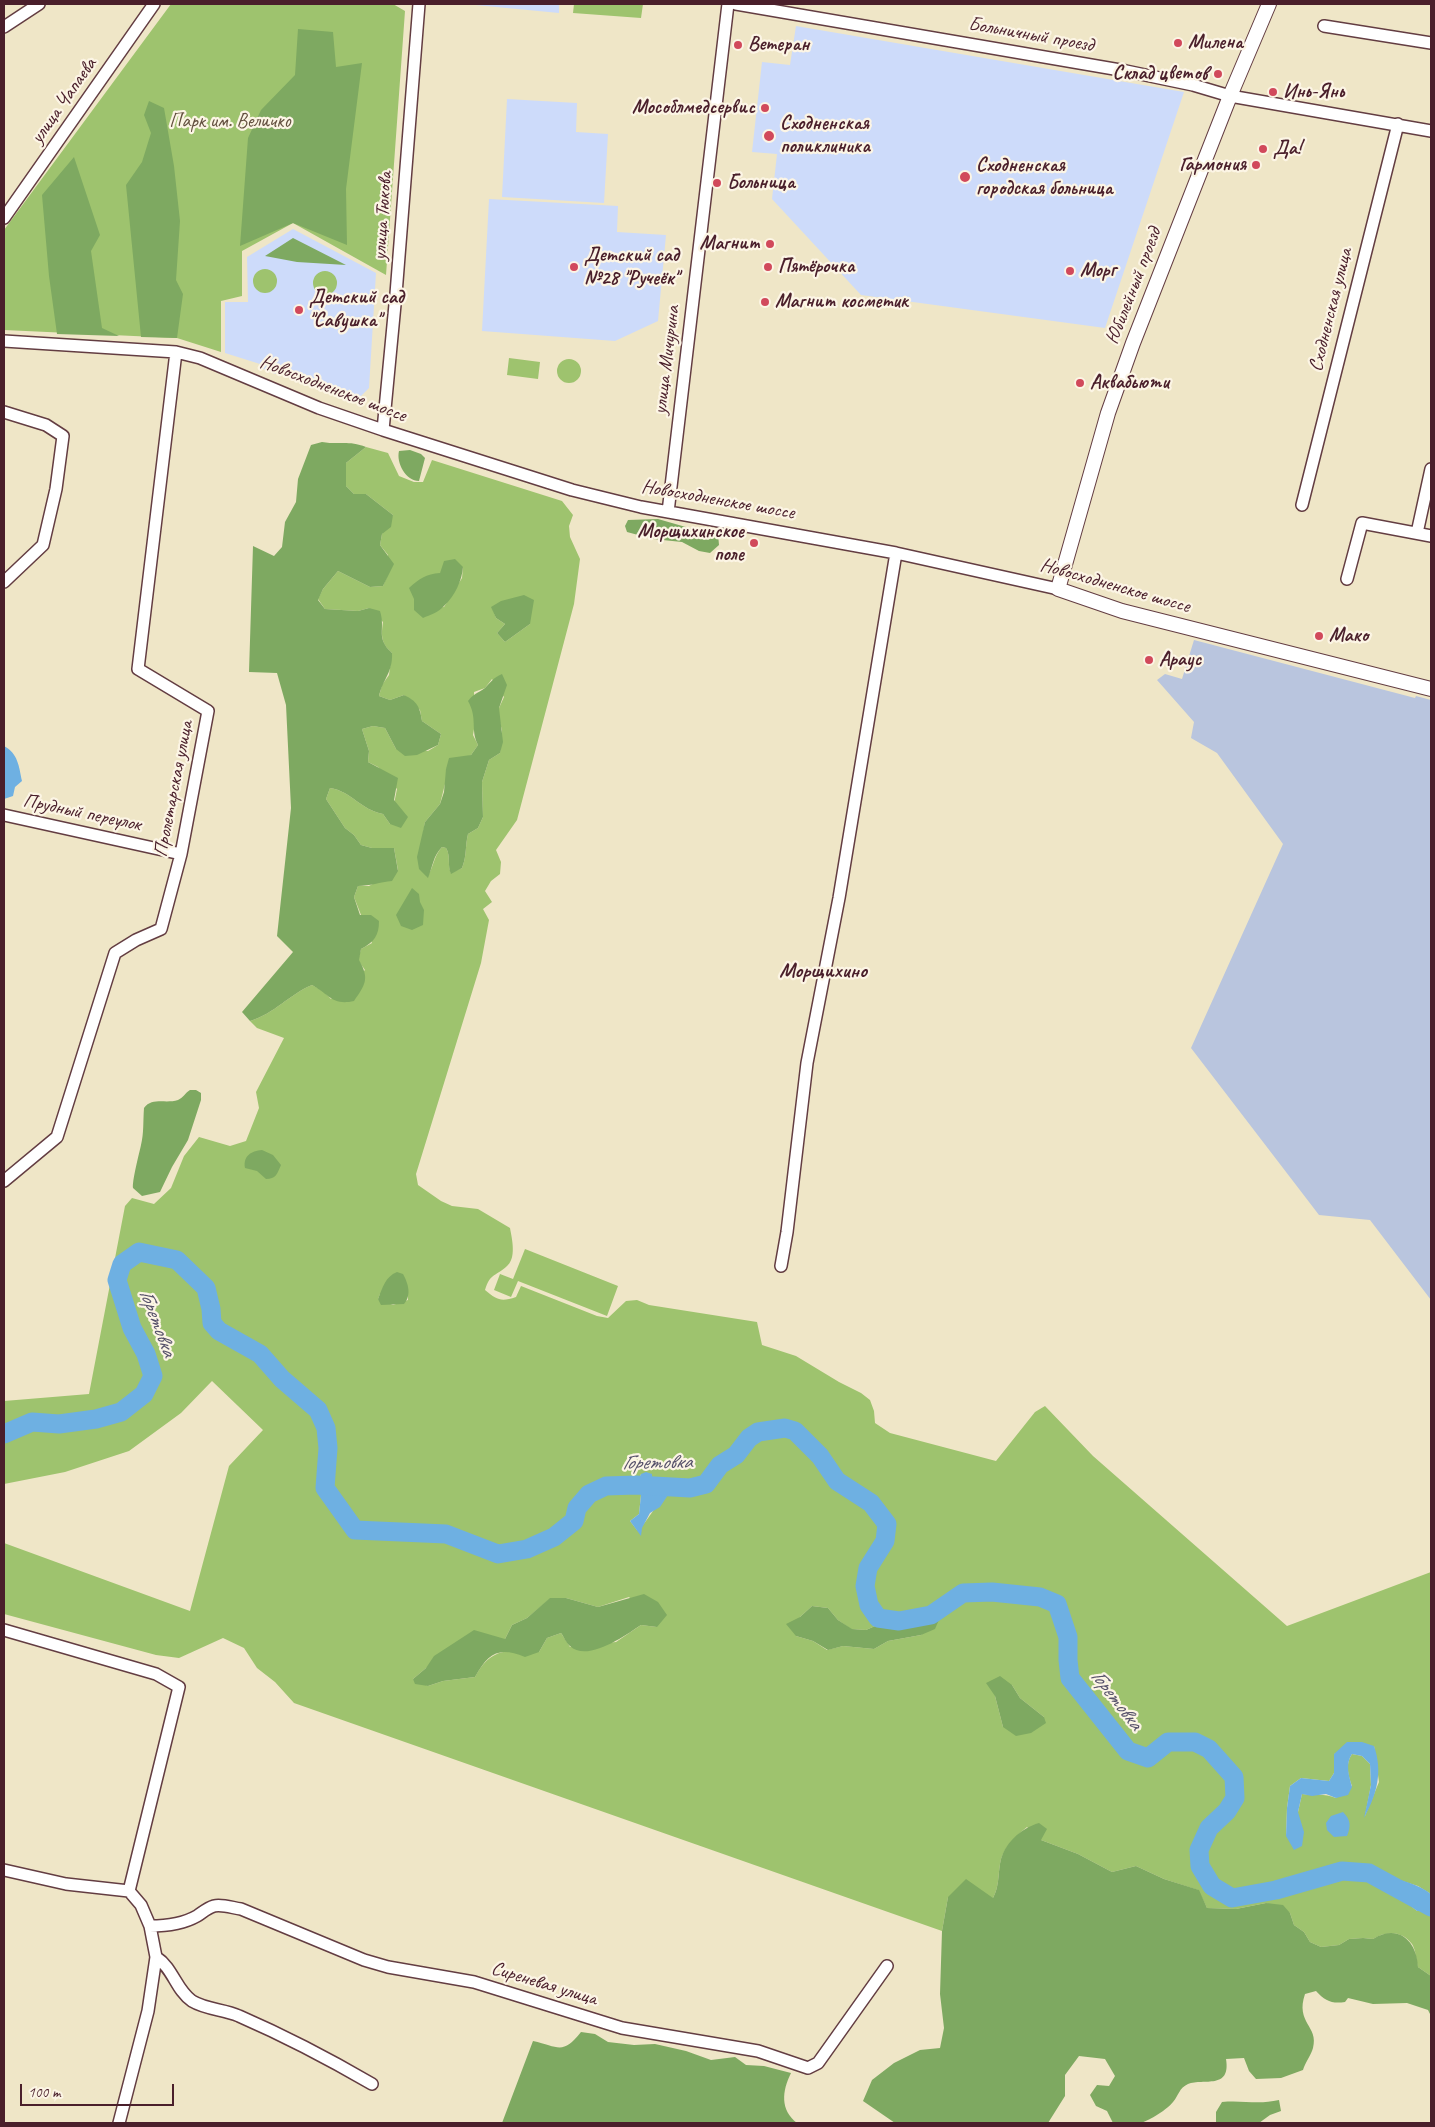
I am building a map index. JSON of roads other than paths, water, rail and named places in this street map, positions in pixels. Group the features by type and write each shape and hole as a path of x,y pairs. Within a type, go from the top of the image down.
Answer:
{"main road":[{"name":"Юбилейный проезд","path":"1058,589 1108,413 1132,343 1268,4"},
{"name":"Новосходненское шоссе","path":"1058,589 1122,611 1431,689"}],"street":[{"path":"4,26 39,4"},
{"name":"улица Чапаева","path":"4,218 154,4"},
{"name":"улица Тюкова","path":"383,430 396,294 419,4"},
{"name":"улица Мичурина","path":"668,512 728,4"},
{"name":"Больничный проезд","path":"736,4 1126,71 1193,85 1230,96 1431,131"},
{"path":"1324,26 1431,43"},
{"name":"Сходненская улица","path":"1302,505 1398,124"},
{"name":"Новосходненское шоссе","path":"4,342 176,352 200,358 320,408 383,430 572,490 622,503 668,512 896,553 1058,589"},
{"name":"Пролетарская улица","path":"4,1180 57,1137 115,953 136,940 161,929 181,854 208,712 138,669 176,352"},
{"path":"4,412 46,424 63,436 56,489 44,545 4,582"},
{"path":"1417,533 1431,468"},
{"path":"1347,579 1362,523 1431,536"},
{"path":"781,1266 787,1232 807,1063 839,898 896,553"},
{"name":"Прудный переулок","path":"4,815 181,854"},
{"path":"4,1630 156,1674 179,1686 129,1891"},
{"path":"4,1870 66,1884 129,1891 141,1905 150,1926 156,1957 148,2011 119,2123"},
{"name":"Сиреневая улица","path":"150,1926 164,1926 180,1922 196,1917 214,1906 226,1906 241,1910 364,1960 388,1967 474,1982 622,2028 758,2051 808,2068 818,2063 887,1966"},
{"path":"156,1957 165,1963 182,1991 191,2000 204,2007 235,2014 290,2038 372,2084"}],"water":[{"path":"4,746 15,756 22,781 15,787 13,796 4,799"},
{"path":"646,1472 652,1474 652,1480 657,1483 691,1486 690,1488 670,1492 660,1507 650,1513 642,1528 641,1536 630,1521 639,1514 641,1495 636,1485 641,1474"},
{"path":"1347,1742 1362,1742 1374,1746 1377,1756 1378,1774 1375,1792 1369,1809 1364,1818 1371,1785 1370,1764 1362,1756 1352,1754 1348,1766 1352,1787 1348,1795 1336,1798 1326,1794 1312,1796 1302,1794 1298,1812 1304,1832 1302,1846 1294,1850 1286,1836 1290,1786 1301,1778 1329,1781 1334,1773 1334,1754"},
{"path":"1343,1812 1349,1820 1350,1826 1347,1836 1334,1837 1327,1830 1326,1823 1331,1816"},
{"path":"1385,1876 1415,1885 1431,1894 1431,1912 1428,1910 1417,1911 1394,1892 1388,1891 1388,1880"}],"waterway":[{"name":"Горетовка","path":"4,1434 32,1422 59,1424 96,1419 121,1412 144,1394 153,1376 146,1354 132,1328 117,1280 122,1264 139,1252 177,1260 206,1288 212,1323 219,1331 260,1354 282,1379 318,1410 326,1428 328,1448 325,1488 355,1530 446,1534 498,1554 527,1549 554,1537 574,1521 577,1508 589,1494 606,1486 636,1485 690,1488 706,1484 720,1465 736,1455 749,1438 758,1432 785,1428 795,1431 820,1456 837,1481 871,1503 887,1524 885,1541 868,1568 865,1586 869,1605 878,1618 899,1621 931,1615 963,1593 992,1592 1040,1597 1057,1604 1068,1637 1070,1678 1128,1751 1148,1758 1168,1742 1195,1742 1209,1749 1234,1777 1235,1798 1227,1811 1209,1828 1199,1850 1200,1866 1212,1886 1232,1898 1276,1890 1342,1871 1369,1873 1431,1907"}],"place":[{"name":"Милена","path":"1178,43"},
{"name":"Ветеран","path":"738,45"},
{"name":"Склад цветов","path":"1218,74"},
{"name":"Инь-Янь","path":"1273,92"},
{"name":"Мособлмедсервис","path":"765,108"},
{"name":"Сходненская поликлиника","path":"769,136"},
{"name":"Да!","path":"1263,149"},
{"name":"Гармония","path":"1256,165"},
{"name":"Сходненская городская больница","path":"965,177"},
{"name":"Больница","path":"717,183"},
{"name":"Магнит","path":"770,244"},
{"name":"Детский сад №28 \"Ручеёк\"","path":"574,267"},
{"name":"Пятёрочка","path":"768,267"},
{"name":"Морг","path":"1070,271"},
{"name":"Магнит косметик","path":"765,302"},
{"name":"Детский сад \"Савушка\"","path":"299,310"},
{"name":"Аквабьюти","path":"1080,383"},
{"name":"Морщихинское поле","path":"754,543"},
{"name":"Мако","path":"1319,636"},
{"name":"Араус","path":"1149,660"}],"district":[{"name":"Морщихино","path":"823,971"}],"park label":[{"name":"Парк им. Величко","path":"230,122"}]}
